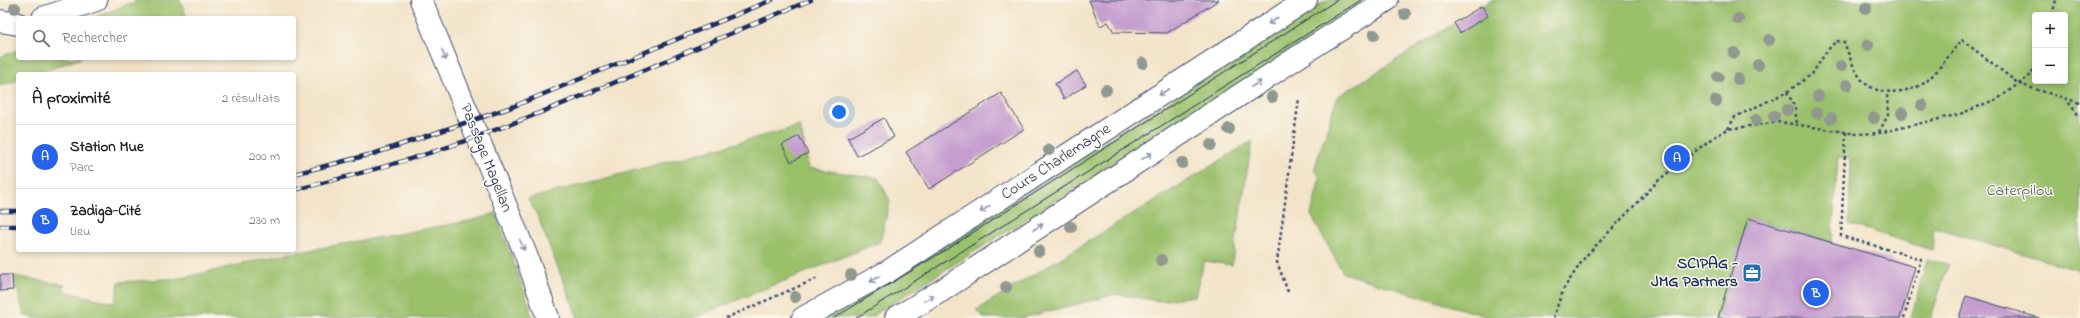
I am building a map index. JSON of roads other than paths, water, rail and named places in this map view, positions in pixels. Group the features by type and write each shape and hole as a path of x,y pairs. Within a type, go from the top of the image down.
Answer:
{"street":[{"path":"43,16 47,14 59,0"},
{"path":"49,16 96,0"},
{"name":"Passage Magellan","path":"421,0 526,255 548,318"},
{"name":"Cours Charlemagne","path":"803,318 887,272 1306,0"},
{"path":"896,318 941,291 1303,53 1387,0"},
{"path":"0,20 16,24"}],"tram line":[{"path":"834,318 944,251 1337,0"},
{"path":"856,318 1361,0"}],"railway":[{"path":"296,173 376,153 512,107 772,0"},
{"path":"296,189 380,168 423,155 509,125 811,0"},
{"path":"0,211 16,211"},
{"path":"0,226 16,226"}],"place":[{"name":"Station Mue","path":"1677,158"},
{"name":"SCIPAG - JMG Partners","path":"1752,273"},
{"name":"Zadiga-Cité","path":"1816,293"}],"park label":[{"name":"Caterpilou","path":"2020,191"}]}
